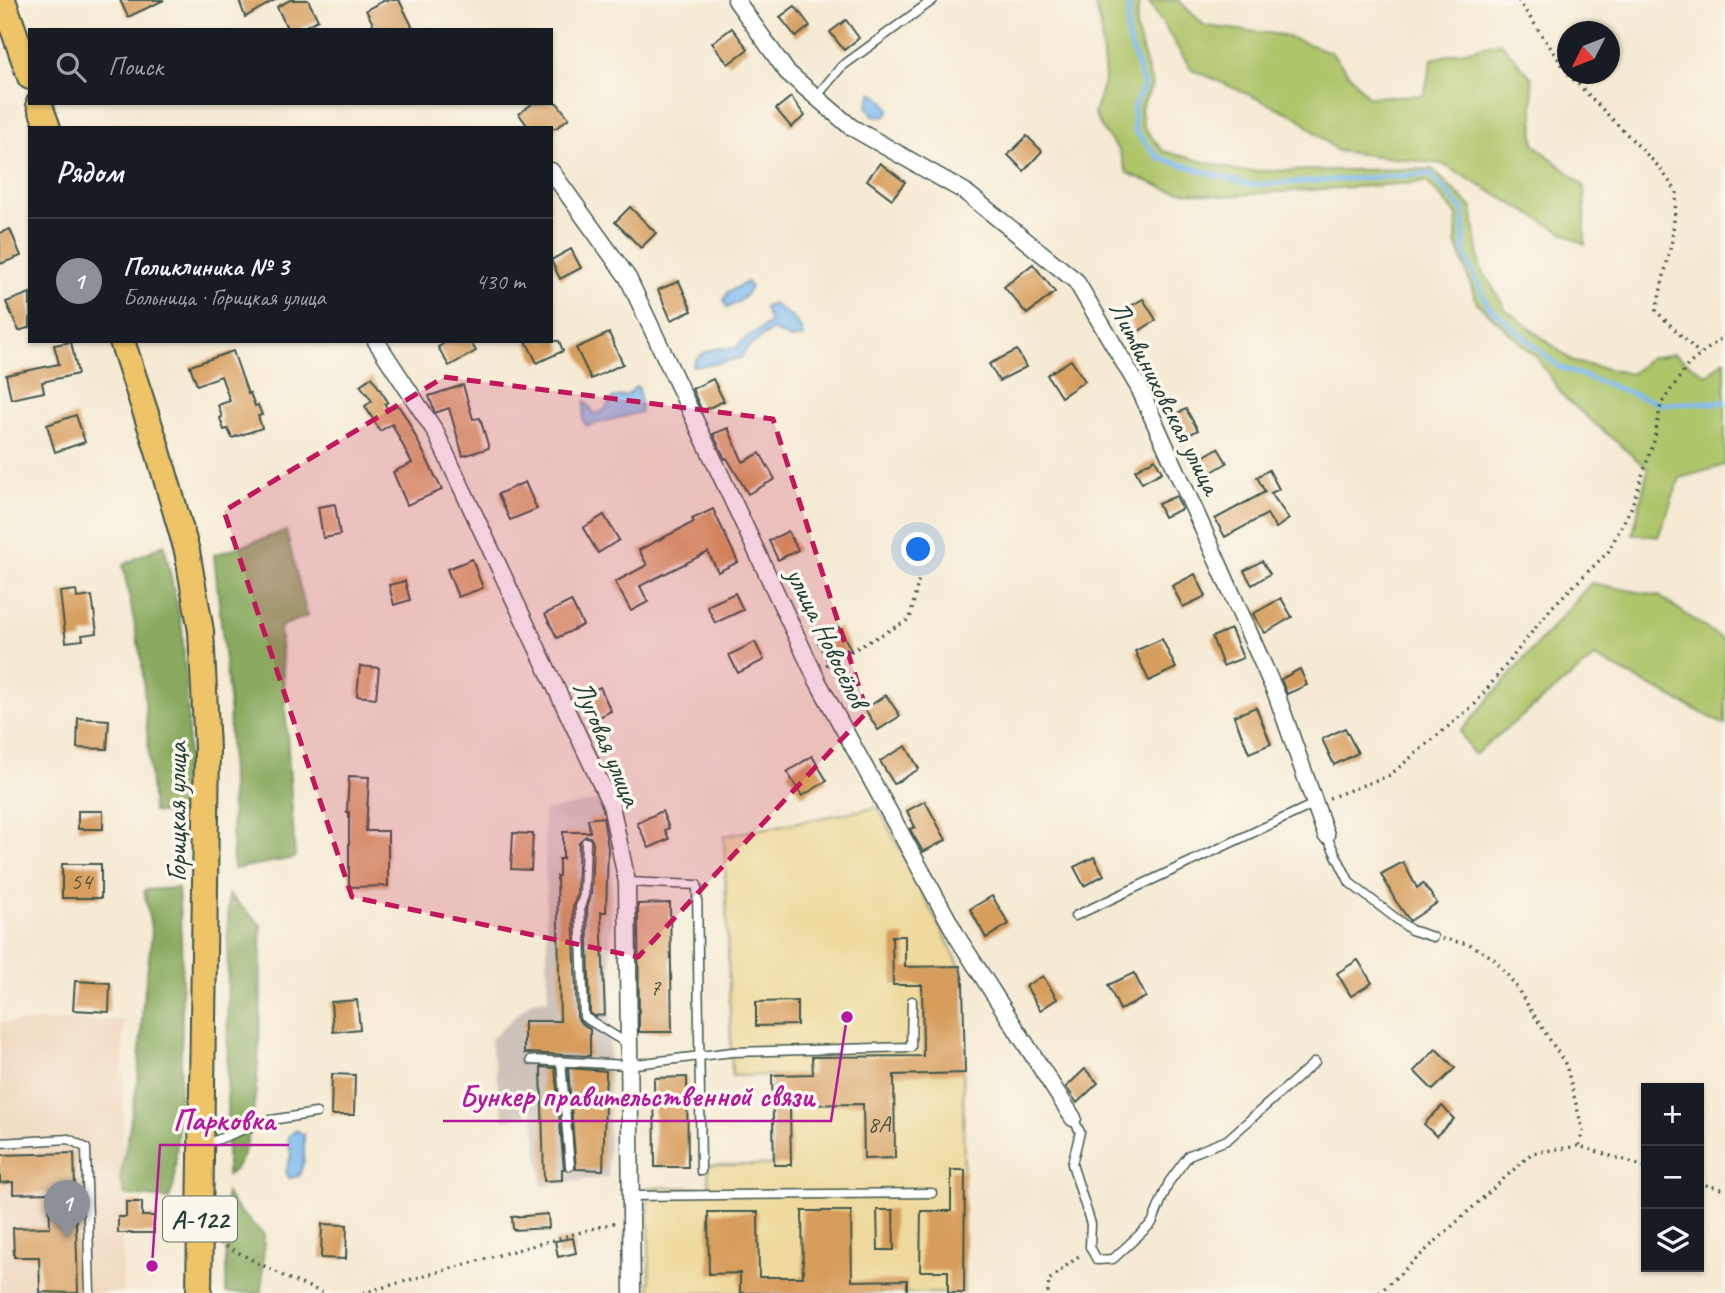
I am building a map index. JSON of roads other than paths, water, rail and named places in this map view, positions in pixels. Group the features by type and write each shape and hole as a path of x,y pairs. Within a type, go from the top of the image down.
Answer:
{"main road":[{"path":"3,0 28,71"},
{"path":"40,105 47,126"},
{"name":"Горицкая улица","path":"123,343 187,551 201,631 207,750 199,1293"}],"street":[{"name":"Литвиниховская улица","path":"736,0 787,72 851,127 964,191 1076,281 1139,388 1194,507 1277,696 1326,835"},
{"name":"улица Новосёлов","path":"553,174 628,278 814,672 958,938 1073,1118"},
{"name":"Луговая улица","path":"377,343 435,431 611,805 627,882 632,1293"}],"lane":[{"path":"816,97 841,67 933,0"},
{"path":"1075,916 1314,804"},
{"path":"1326,835 1350,883 1411,930 1433,937"},
{"path":"586,842 584,895 580,907 584,1017 628,1044"},
{"path":"627,882 697,884 701,1171"},
{"path":"530,1060 628,1065 732,1052 911,1047 912,1001"},
{"path":"561,1061 569,1166"},
{"path":"1073,1118 1080,1132 1072,1164 1091,1224 1090,1247 1097,1261 1113,1259 1152,1223 1169,1182 1189,1155 1227,1140 1315,1062"},
{"path":"201,1146 265,1121 316,1113"},
{"path":"0,1143 69,1139 86,1148 90,1293"},
{"path":"630,1196 932,1194"}],"water":[{"path":"872,92 885,102 890,111 884,117 874,116 867,106"},
{"path":"747,282 751,287 746,294 727,308 724,300 728,292"},
{"path":"773,304 796,321 803,337 791,339 772,330 747,348 741,358 692,366 705,352 736,348 770,323 764,307"},
{"path":"636,386 639,388 641,412 587,426 583,420 585,401 595,414 605,409 612,398 628,395"},
{"path":"296,1130 304,1135 304,1160 299,1176 289,1178 286,1172 291,1155 288,1137"}],"waterway":[{"path":"1130,0 1127,34 1144,86 1134,106 1134,130 1159,158 1250,185 1430,174 1464,211 1464,252 1488,306 1559,367 1661,404 1725,402"}],"place":[{"name":"Бункер правительственной связи","path":"847,1017"},
{"name":"Поликлиника № 3","path":"67,1238"},
{"name":"Парковка","path":"152,1266"}]}
